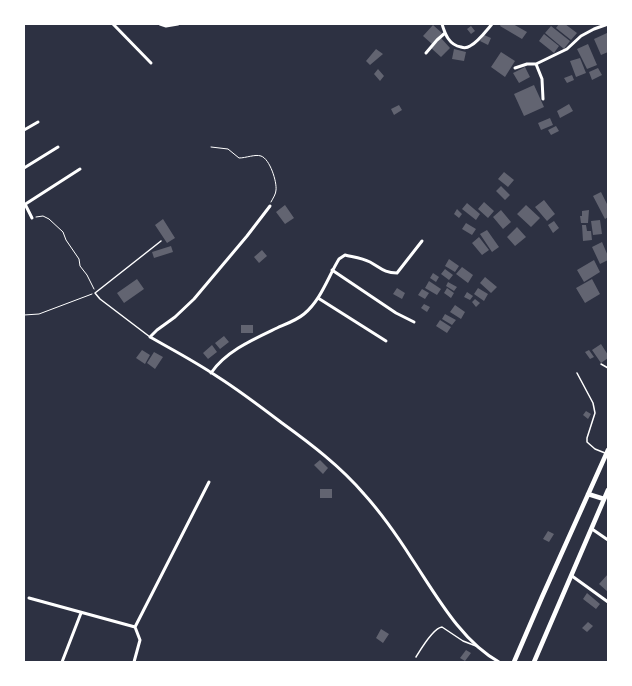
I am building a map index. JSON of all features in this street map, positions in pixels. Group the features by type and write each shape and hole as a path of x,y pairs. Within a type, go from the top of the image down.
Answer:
{"highway":[{"path":"514,662 607,452"},
{"path":"534,662 608,490"},
{"path":"588,494 604,499"}],"street":[{"path":"113,24 151,63"},
{"path":"160,24 166,26 178,24"},
{"path":"442,24 447,37 453,44 466,48 474,43 492,24"},
{"path":"515,68 527,64 536,64 567,49 582,36 594,29 608,24"},
{"path":"426,53 445,33"},
{"path":"536,64 542,79 543,99"},
{"path":"24,130 38,122"},
{"path":"24,168 58,147"},
{"path":"32,218 24,204 80,169"},
{"path":"270,206 247,236 194,298 181,312 150,337 211,372 254,401 324,454 348,476 370,501 412,559 436,596 470,640 499,662"},
{"path":"211,372 220,362 234,352 264,334 303,314 318,298 339,259 345,256 369,262 388,273 397,273 422,241"},
{"path":"332,270 387,308 414,322"},
{"path":"318,298 386,341"},
{"path":"134,662 140,640 135,627 209,482"},
{"path":"592,529 608,540"},
{"path":"572,576 608,602"},
{"path":"29,598 135,627"},
{"path":"62,662 81,613"}],"lane":[{"path":"150,337 94,293 161,241"},
{"path":"601,364 608,368"},
{"path":"577,373 593,403 595,413 587,442 595,449 607,452"},
{"path":"416,657 434,631 439,627 442,627 469,644 477,646"}],"path":[{"path":"211,147 228,149 239,158 258,156 265,158 271,166 277,189 270,206"},
{"path":"24,314 39,314 94,293 93,287 80,266 79,259 66,240 63,232 49,219 43,216 32,218"}],"building":[{"path":"501,24 513,24 527,32 522,39 500,26"},
{"path":"559,24 565,24 577,33 571,40 556,28"},
{"path":"433,25 442,33 432,44 423,36"},
{"path":"471,26 475,31 471,34 467,29"},
{"path":"551,26 570,41 564,49 545,33"},
{"path":"607,33 608,52 601,55 594,39"},
{"path":"544,34 559,46 554,53 539,41"},
{"path":"484,35 491,38 488,45 480,41"},
{"path":"441,38 450,48 441,57 431,48"},
{"path":"588,44 597,65 587,69 577,49"},
{"path":"376,49 383,54 370,65 366,61"},
{"path":"454,49 466,52 464,61 452,59"},
{"path":"501,52 515,61 505,77 491,67"},
{"path":"580,58 586,73 576,77 570,61"},
{"path":"525,67 530,77 519,83 513,73"},
{"path":"598,68 602,75 592,80 589,72"},
{"path":"378,69 384,76 380,81 374,74"},
{"path":"572,75 574,80 567,83 564,78"},
{"path":"534,85 544,107 524,116 514,94"},
{"path":"569,104 573,111 560,118 557,111"},
{"path":"399,105 402,110 394,115 391,109"},
{"path":"550,118 553,125 541,130 538,123"},
{"path":"556,126 559,131 551,135 548,130"},
{"path":"504,172 514,180 508,187 498,179"},
{"path":"501,186 510,195 505,200 496,191"},
{"path":"601,192 608,206 608,217 605,219 593,196"},
{"path":"544,200 555,214 547,221 535,207"},
{"path":"484,202 494,211 488,218 478,209"},
{"path":"467,203 480,214 476,220 462,209"},
{"path":"285,205 294,218 285,224 276,212"},
{"path":"526,205 540,218 531,227 517,214"},
{"path":"457,209 462,214 459,218 454,214"},
{"path":"501,210 511,222 503,229 493,217"},
{"path":"589,210 588,223 581,223 580,216 582,216 582,211"},
{"path":"163,219 175,238 167,243 155,225"},
{"path":"600,220 602,234 593,235 591,221"},
{"path":"554,221 559,228 553,233 548,225"},
{"path":"466,223 476,229 472,235 462,229"},
{"path":"582,225 586,225 587,231 591,231 592,240 583,241"},
{"path":"517,227 526,237 515,246 507,237"},
{"path":"487,230 499,247 492,252 480,234"},
{"path":"479,237 489,250 482,255 472,243"},
{"path":"602,242 608,256 608,260 600,264 592,247"},
{"path":"171,246 173,252 154,258 152,252"},
{"path":"262,250 267,256 259,263 254,257"},
{"path":"449,259 459,266 455,272 445,266"},
{"path":"594,260 600,272 584,282 577,270"},
{"path":"462,267 473,275 468,283 456,274"},
{"path":"445,269 453,275 449,280 441,274"},
{"path":"433,273 439,277 436,282 430,278"},
{"path":"485,277 497,287 491,293 480,283"},
{"path":"137,279 144,289 124,303 117,293"},
{"path":"592,279 600,294 585,303 576,288"},
{"path":"429,281 441,289 437,295 425,288"},
{"path":"448,282 457,287 454,291 446,286"},
{"path":"397,288 405,293 402,299 393,294"},
{"path":"447,288 454,293 451,298 444,293"},
{"path":"478,288 488,294 484,301 474,294"},
{"path":"422,289 429,293 425,299 418,295"},
{"path":"467,292 473,296 470,300 464,297"},
{"path":"475,299 480,303 476,307 472,302"},
{"path":"424,304 430,307 427,312 421,308"},
{"path":"455,305 465,312 461,319 450,312"},
{"path":"445,314 456,320 452,325 442,319"},
{"path":"440,320 451,327 447,333 436,326"},
{"path":"241,325 253,325 253,333 241,333"},
{"path":"224,336 229,342 220,349 215,343"},
{"path":"601,344 608,355 608,358 601,363 592,350"},
{"path":"212,345 217,352 208,359 203,353"},
{"path":"142,350 150,355 145,364 136,358"},
{"path":"589,350 594,357 590,359 585,352"},
{"path":"154,352 163,357 155,369 147,363"},
{"path":"586,411 591,414 588,419 583,415"},
{"path":"320,460 328,468 323,474 314,465"},
{"path":"320,489 332,489 332,498 320,498"},
{"path":"548,531 554,534 549,542 543,539"},
{"path":"608,574 608,592 599,584"},
{"path":"587,593 600,604 596,609 583,599"},
{"path":"588,622 593,626 587,632 582,628"},
{"path":"381,629 389,634 383,643 376,638"},
{"path":"466,650 471,653 465,661 460,658"}]}
